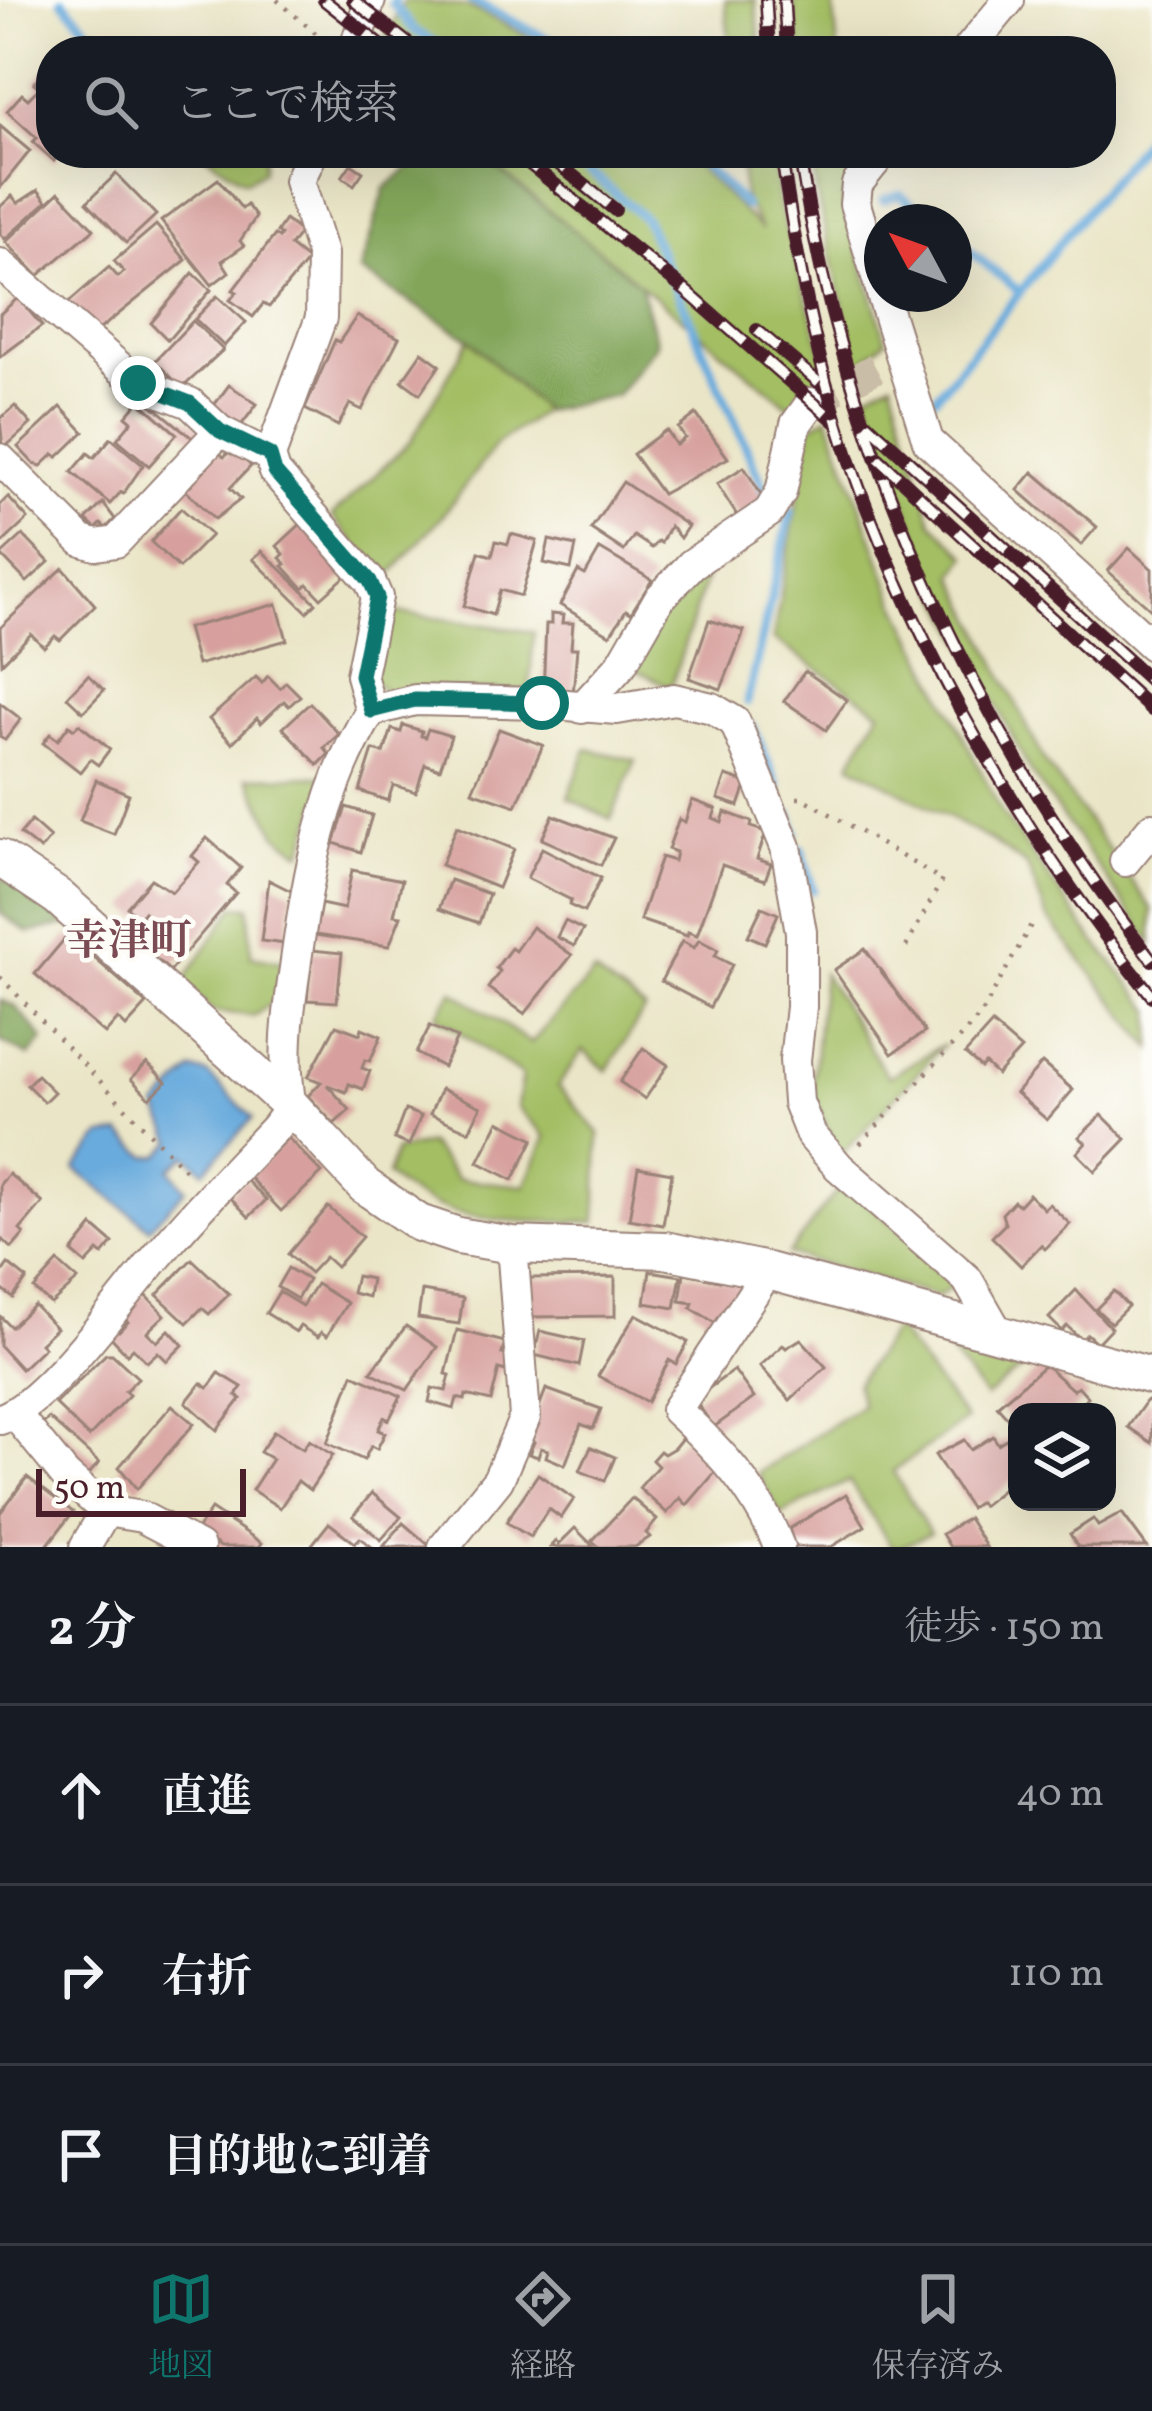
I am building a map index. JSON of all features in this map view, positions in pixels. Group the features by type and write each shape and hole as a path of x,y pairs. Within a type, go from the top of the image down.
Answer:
{"street":[{"path":"359,36 370,0"},
{"path":"979,36 1009,0"},
{"path":"305,168 299,182 322,254 321,318 270,455 275,472 370,581 377,597 361,675 371,711"},
{"path":"864,234 855,204 856,184 869,168"},
{"path":"0,264 138,383 190,403 220,431 270,455"},
{"path":"884,312 888,360 928,441 1152,645"},
{"path":"582,708 621,665 659,599 692,563 770,512 782,492 796,424 811,403"},
{"path":"0,459 82,541 96,545 116,542 220,431"},
{"path":"199,1547 142,1517 106,1511 8,1417 59,1372 291,1106 283,1067 306,882 325,812 357,733 371,711 415,700 617,709 674,699 712,708 735,722 786,847 801,932 797,1102 811,1135 838,1167 967,1279 998,1333"},
{"path":"1125,861 1152,828"},
{"path":"0,858 58,897 291,1106 365,1186 395,1210 458,1236 512,1245 664,1250 768,1271 1152,1376"},
{"path":"444,1547 498,1480 525,1417 512,1245"},
{"path":"768,1271 676,1410 726,1456 771,1525 779,1547"},
{"path":"85,1547 106,1511"}],"path":[{"path":"277,0 319,36"},
{"path":"767,798 803,798 942,880 905,949"},
{"path":"838,1167 981,1015 1032,923"},
{"path":"0,976 182,1166"}],"green space":[{"path":"405,0 470,7 528,36 386,36"},
{"path":"725,0 755,0 759,36 729,36"},
{"path":"793,0 833,0 837,36 798,36"},
{"path":"225,168 263,168 245,181"},
{"path":"410,168 497,168 640,284 657,343 617,395 544,411 469,339 360,271 385,188"},
{"path":"496,168 698,168 762,230 744,199 741,168 775,168 779,206 830,376 809,383 794,410"},
{"path":"814,168 859,168 842,196 864,268 864,312 877,312 886,340 857,367"},
{"path":"469,339 544,411 497,443 384,582 332,516 411,441"},
{"path":"892,381 932,522 967,556 954,575 1043,759 1152,909 1152,943 1030,771 936,587 866,394"},
{"path":"828,416 895,600 1002,813 1093,939 1152,1010 1152,1049 1047,917 1027,866 992,841 850,764 880,711 773,639 810,427"},
{"path":"708,571 671,687 635,669 662,612"},
{"path":"387,611 534,632 529,690 387,693 371,680"},
{"path":"587,749 636,760 611,819 568,798"},
{"path":"327,776 302,853 276,834 248,777"},
{"path":"0,875 67,925 29,933 0,913"},
{"path":"249,906 251,956 283,962 276,999 254,1016 213,1011 182,983 234,907"},
{"path":"594,973 645,1009 607,1071 583,1050 558,1086 599,1133 596,1222 459,1213 433,1205 387,1175 396,1150 429,1144 457,1179 525,1186 546,1137 517,1107 522,1075 436,1016 453,991 531,1043"},
{"path":"823,973 888,1077 944,1044 840,1156 812,1092"},
{"path":"0,1000 15,1006 44,1040 29,1056 0,1041"},
{"path":"844,1182 958,1282 938,1297 788,1254"},
{"path":"930,1327 1039,1356 985,1397"},
{"path":"895,1328 966,1420 893,1471 930,1533 892,1547 849,1481 780,1515 758,1473 862,1405 856,1384"}],"water":[{"path":"192,1070 208,1074 253,1118 204,1171 186,1155 170,1169 186,1189 149,1228 75,1169 101,1136 121,1134 147,1156 159,1156 173,1142 157,1107"}],"building":[{"path":"36,91 36,137 7,111 22,94 28,99"},
{"path":"0,126 30,151 0,188"},
{"path":"348,168 363,172 354,185 342,177"},
{"path":"116,174 156,215 126,243 87,202"},
{"path":"218,179 242,209 247,205 256,217 240,241 244,246 222,261 229,272 212,285 161,221"},
{"path":"38,190 47,201 5,239 0,234 0,207 12,196 18,203"},
{"path":"59,192 94,229 38,276 6,242"},
{"path":"285,220 301,232 290,246 308,260 269,307 263,304 253,317 230,300 237,292 233,290 275,235 279,238 277,232"},
{"path":"156,225 186,260 95,333 68,303 109,267 118,277 124,272 114,261"},
{"path":"193,273 211,290 168,340 151,323"},
{"path":"217,296 246,322 224,346 195,319"},
{"path":"18,298 42,326 0,357 0,314"},
{"path":"357,316 399,338 362,410 350,404 338,426 305,409 335,340 339,342"},
{"path":"193,321 223,350 182,388 155,361"},
{"path":"422,352 440,365 420,394 402,381"},
{"path":"229,385 257,404 240,427 212,408"},
{"path":"149,396 206,430 196,441 146,400"},
{"path":"139,401 177,434 149,466 117,439 132,421 126,416"},
{"path":"15,406 31,424 3,449 0,419"},
{"path":"61,407 84,432 58,457 54,454 41,466 34,464 18,447"},
{"path":"696,414 728,458 662,494 633,454 666,430 676,445 685,438 678,428"},
{"path":"111,438 143,465 110,504 72,472 88,453 94,458"},
{"path":"233,448 251,466 230,488 241,499 215,519 183,488 215,449 224,457"},
{"path":"744,467 765,501 738,517 717,484"},
{"path":"1033,472 1097,527 1081,545 1018,490"},
{"path":"623,482 688,526 680,538 670,526 661,543 652,548 634,536 624,551 591,529"},
{"path":"8,497 28,519 0,545 0,505"},
{"path":"103,503 115,519 106,528 101,524 96,529 86,520"},
{"path":"181,508 211,535 179,568 151,542"},
{"path":"303,522 349,573 321,598 308,584 303,588 283,566 280,558 284,554 277,546"},
{"path":"511,534 537,541 521,596 500,590 493,615 464,606 479,552 492,556 496,541 508,544"},
{"path":"23,535 49,562 27,582 1,555"},
{"path":"549,540 576,546 571,569 544,563"},
{"path":"1129,548 1152,569 1152,610 1108,571"},
{"path":"600,549 652,580 610,635 560,605 578,571 585,575"},
{"path":"262,551 316,603 307,612 253,559"},
{"path":"63,568 95,605 60,640 55,636 44,647 31,634 2,663 0,628"},
{"path":"277,604 287,640 197,665 187,628"},
{"path":"551,614 563,615 562,623 573,623 571,648 577,648 573,695 543,693 546,624 551,624"},
{"path":"709,620 744,631 721,689 689,678"},
{"path":"805,671 847,700 826,730 784,701"},
{"path":"88,675 104,690 83,712 67,697"},
{"path":"268,676 280,688 286,682 300,696 289,706 284,701 261,723 257,718 232,743 209,719 256,677 262,683"},
{"path":"0,703 21,719 5,740 0,737"},
{"path":"310,703 339,734 324,748 329,754 318,765 283,728"},
{"path":"79,724 110,749 98,765 90,759 80,772 43,743 50,734 58,740 69,725 74,729"},
{"path":"403,725 422,731 425,737 428,729 451,736 440,769 425,764 416,792 393,785 388,801 360,791 373,750 384,753 392,729 401,732"},
{"path":"499,729 543,745 516,806 472,791"},
{"path":"726,776 747,783 739,806 718,799"},
{"path":"96,780 129,794 114,834 80,821"},
{"path":"692,800 716,809 713,818 722,822 725,812 766,832 757,859 771,864 765,880 722,865 697,935 688,932 687,936 640,920 661,857 674,861 676,852 668,849"},
{"path":"346,807 372,815 361,852 334,843"},
{"path":"553,815 614,838 601,865 542,839"},
{"path":"31,821 50,838 40,850 20,834"},
{"path":"457,826 514,849 498,888 441,865"},
{"path":"207,838 241,868 227,885 236,893 170,971 129,936 147,916 144,912 139,918 127,907 151,879 172,892 199,862 192,856"},
{"path":"542,848 601,878 584,912 569,905 571,900 527,878"},
{"path":"352,870 402,880 394,915 401,916 389,946 315,935 321,904 344,909"},
{"path":"269,880 293,892 286,944 261,941"},
{"path":"450,880 489,894 479,923 439,909"},
{"path":"762,907 778,914 765,943 748,936"},
{"path":"565,921 583,930 574,946 557,937"},
{"path":"532,927 572,955 525,1014 488,988 500,971 496,968"},
{"path":"68,935 147,1004 126,1027 118,1019 105,1034 35,974"},
{"path":"699,940 732,965 710,1007 661,981 682,941 694,948"},
{"path":"865,949 925,1032 892,1054 834,970"},
{"path":"312,950 342,953 337,1002 307,1000"},
{"path":"992,1024 1021,1049 997,1075 965,1054"},
{"path":"336,1025 381,1036 362,1068 370,1071 363,1089 349,1084 346,1092 327,1085 350,1110 334,1124 308,1096 321,1082 308,1077"},
{"path":"430,1026 457,1038 443,1067 416,1053"},
{"path":"643,1048 668,1065 645,1099 620,1082"},
{"path":"147,1063 166,1082 150,1098 131,1079"},
{"path":"1042,1063 1073,1090 1047,1120 1016,1093"},
{"path":"37,1075 54,1092 44,1102 27,1085"},
{"path":"441,1089 481,1107 469,1131 430,1114"},
{"path":"405,1110 421,1116 409,1145 394,1139"},
{"path":"1102,1115 1126,1139 1095,1171 1077,1153 1086,1143 1079,1137"},
{"path":"499,1121 534,1139 513,1180 478,1162"},
{"path":"288,1138 322,1173 281,1211 248,1176"},
{"path":"638,1167 672,1173 663,1225 629,1219"},
{"path":"9,1174 43,1203 20,1230 24,1234 12,1248 3,1240 0,1244 0,1184"},
{"path":"245,1179 266,1200 249,1217 228,1195"},
{"path":"1029,1194 1044,1209 1049,1204 1070,1224 1021,1266 992,1237 1005,1224 1002,1214"},
{"path":"328,1207 362,1237 336,1267 325,1257 310,1273 288,1254"},
{"path":"93,1226 113,1243 86,1264 72,1252"},
{"path":"192,1259 229,1294 209,1314 202,1308 187,1323 157,1295"},
{"path":"58,1262 78,1280 51,1304 34,1289"},
{"path":"8,1264 27,1279 13,1298 0,1288 0,1275"},
{"path":"288,1268 308,1280 297,1299 277,1287"},
{"path":"650,1271 681,1276 675,1308 645,1303"},
{"path":"684,1273 746,1285 722,1327 691,1308 693,1303 680,1301"},
{"path":"356,1276 371,1279 368,1297 352,1293"},
{"path":"615,1277 615,1316 531,1317 530,1278"},
{"path":"316,1284 347,1303 327,1336 321,1332 318,1337 300,1326 296,1332 266,1313 279,1292 302,1306"},
{"path":"1076,1290 1111,1328 1097,1343 1087,1334 1082,1340 1067,1326 1062,1331 1049,1318"},
{"path":"422,1291 463,1298 459,1324 418,1318"},
{"path":"1114,1291 1128,1306 1111,1323 1096,1309"},
{"path":"143,1292 165,1315 147,1332 157,1342 169,1330 183,1345 167,1361 158,1352 147,1362 133,1348 127,1354 107,1333 114,1326 119,1331 128,1322 121,1315"},
{"path":"34,1305 56,1328 21,1369 0,1346 0,1316 11,1327"},
{"path":"636,1314 688,1342 676,1364 669,1360 647,1402 598,1376"},
{"path":"406,1326 437,1347 407,1390 371,1372"},
{"path":"457,1330 505,1342 502,1354 509,1355 506,1371 499,1369 491,1401 466,1395 465,1400 457,1398 454,1409 429,1402 432,1388 446,1391"},
{"path":"540,1331 584,1341 579,1366 534,1355"},
{"path":"801,1339 826,1367 790,1400 760,1366 783,1345 786,1348"},
{"path":"106,1354 138,1378 125,1391 129,1395 89,1437 55,1404"},
{"path":"1045,1365 1088,1397 1081,1403 1008,1403 1008,1418 997,1406"},
{"path":"734,1370 754,1398 714,1427 694,1399"},
{"path":"219,1373 242,1387 236,1395 241,1399 217,1430 186,1402 201,1383 208,1388"},
{"path":"353,1374 401,1396 378,1430 385,1433 377,1449 371,1446 364,1460 327,1443"},
{"path":"546,1389 601,1409 593,1429 581,1424 565,1465 546,1457 548,1450 541,1448 538,1457 529,1454 534,1442 527,1439"},
{"path":"1147,1400 1152,1403 1152,1443 1128,1427"},
{"path":"172,1405 194,1424 137,1489 119,1467"},
{"path":"49,1418 99,1463 83,1480 38,1429"},
{"path":"274,1431 303,1449 309,1440 333,1455 310,1490 298,1481 280,1508 252,1490 272,1459 260,1452"},
{"path":"993,1436 998,1444 1008,1441 1008,1485 982,1506 979,1502 970,1508 935,1455 964,1440 971,1450"},
{"path":"683,1437 719,1468 687,1505 680,1498 667,1513 639,1488 658,1466 652,1460"},
{"path":"591,1447 615,1457 605,1481 580,1471"},
{"path":"538,1474 574,1499 561,1518 549,1509 530,1537 506,1522"},
{"path":"27,1477 73,1512 46,1547 0,1547 0,1513"},
{"path":"372,1493 401,1517 381,1540 353,1516"},
{"path":"846,1494 865,1526 831,1547 795,1547 789,1529"},
{"path":"632,1498 657,1520 646,1533 650,1537 635,1547 599,1547 592,1541"},
{"path":"211,1509 262,1543 259,1547 221,1547 196,1531"},
{"path":"1122,1513 1147,1547 1078,1547 1070,1534 1093,1519 1098,1526"},
{"path":"968,1518 986,1547 950,1547 942,1534"},
{"path":"329,1523 355,1543 360,1538 372,1547 310,1547"},
{"path":"403,1523 431,1547 383,1547"},
{"path":"575,1528 594,1547 551,1547 556,1541 559,1544"}],"waterway":[{"path":"62,0 94,36"},
{"path":"395,0 392,3 424,36"},
{"path":"470,0 542,36"},
{"path":"972,253 1020,292 1152,130"},
{"path":"586,168 645,219 766,492"},
{"path":"706,168 745,206"},
{"path":"883,200 900,194 912,204"},
{"path":"936,397 1020,292"},
{"path":"747,702 791,511"},
{"path":"753,727 778,787"},
{"path":"790,814 796,833"},
{"path":"801,849 813,890"}],"tunnel":[{"path":"811,403 876,368"}],"railway":[{"path":"324,0 369,36"},
{"path":"353,0 399,36"},
{"path":"766,0 768,36"},
{"path":"784,0 786,36"},
{"path":"534,168 686,291 837,423"},
{"path":"563,168 615,210"},
{"path":"784,168 825,377 851,465 894,573 991,763 1067,882 1152,996"},
{"path":"802,168 850,379 927,584 1028,779 1152,960"},
{"path":"757,330 830,392"},
{"path":"867,423 1152,682"},
{"path":"878,458 1152,710"}],"district":[{"name":"幸津町","path":"129,943"}],"route":[{"path":"138,383 190,403 220,431 270,455 275,472 370,581 377,597 361,675 371,711 415,700 542,703"}]}
